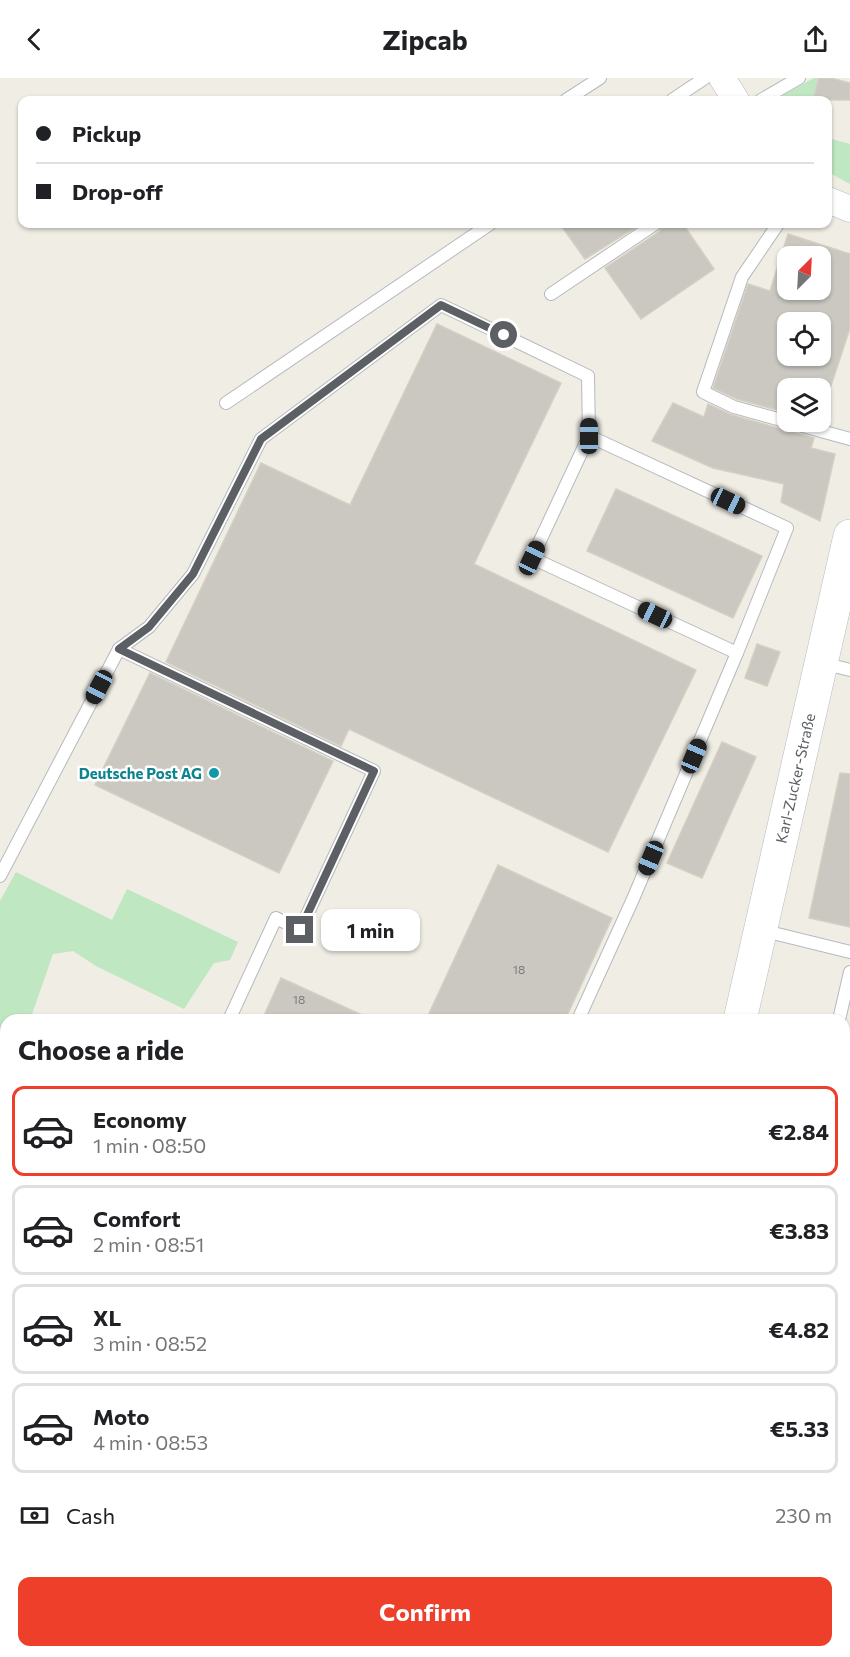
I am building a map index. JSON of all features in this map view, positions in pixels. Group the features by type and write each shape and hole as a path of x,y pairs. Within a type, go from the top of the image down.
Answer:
{"street":[{"path":"832,202 850,209"},
{"name":"Karl-Zucker-Straße","path":"741,1014 760,930 836,666 850,536"}],"lane":[{"path":"572,96 600,78"},
{"path":"768,96 799,78"},
{"path":"686,96 726,84"},
{"path":"226,403 484,228"},
{"path":"551,294 649,228"},
{"path":"775,228 742,277 703,392 734,407 850,439"},
{"path":"0,876 119,649 149,627 193,574 261,439 441,305 588,376 589,436 532,558 737,653"},
{"path":"581,1014 633,900 787,528 589,436"},
{"path":"119,649 374,771 300,930 276,918 232,1014"},
{"path":"760,930 850,952"},
{"path":"840,1014 850,972"}],"green space":[{"path":"814,78 819,78 814,96 783,95"},
{"path":"832,139 850,144 850,184 832,174"},
{"path":"16,872 112,920 127,889 238,942 230,960 214,963 184,1009 96,966 73,951 53,954 32,1014 0,1014 0,901"}],"building":[{"path":"819,78 831,78 850,83 850,100 832,100 832,96 814,96"},
{"path":"563,228 635,228 585,259"},
{"path":"661,228 686,228 714,269 641,319 605,268"},
{"path":"788,234 825,246 784,246"},
{"path":"831,248 850,254 850,328 831,386 831,378 777,378 777,410 737,399 713,388 748,284 770,291 777,269 777,300 831,300"},
{"path":"437,324 561,383 474,564 696,670 608,852 349,729 341,746 166,662 261,463 350,505"},
{"path":"673,403 704,417 708,404 732,415 777,428 777,432 793,432 814,438 811,448 835,454 820,521 781,502 784,484 713,468 652,441"},
{"path":"616,489 762,556 733,618 587,551"},
{"path":"757,644 780,652 767,686 745,678"},
{"name":"Deutsche Post AG","path":"150,673 333,761 279,873 95,785"},
{"path":"722,742 756,757 702,878 667,863"},
{"path":"840,773 850,774 850,927 809,918"},
{"path":"498,865 612,918 568,1014 429,1014"},
{"path":"281,978 360,1014 265,1014"}],"place":[{"name":"Deutsche Post AG","path":"214,773"}],"route":[{"path":"300,930 374,771 119,649 149,627 193,574 261,439 441,305 504,335"}]}
